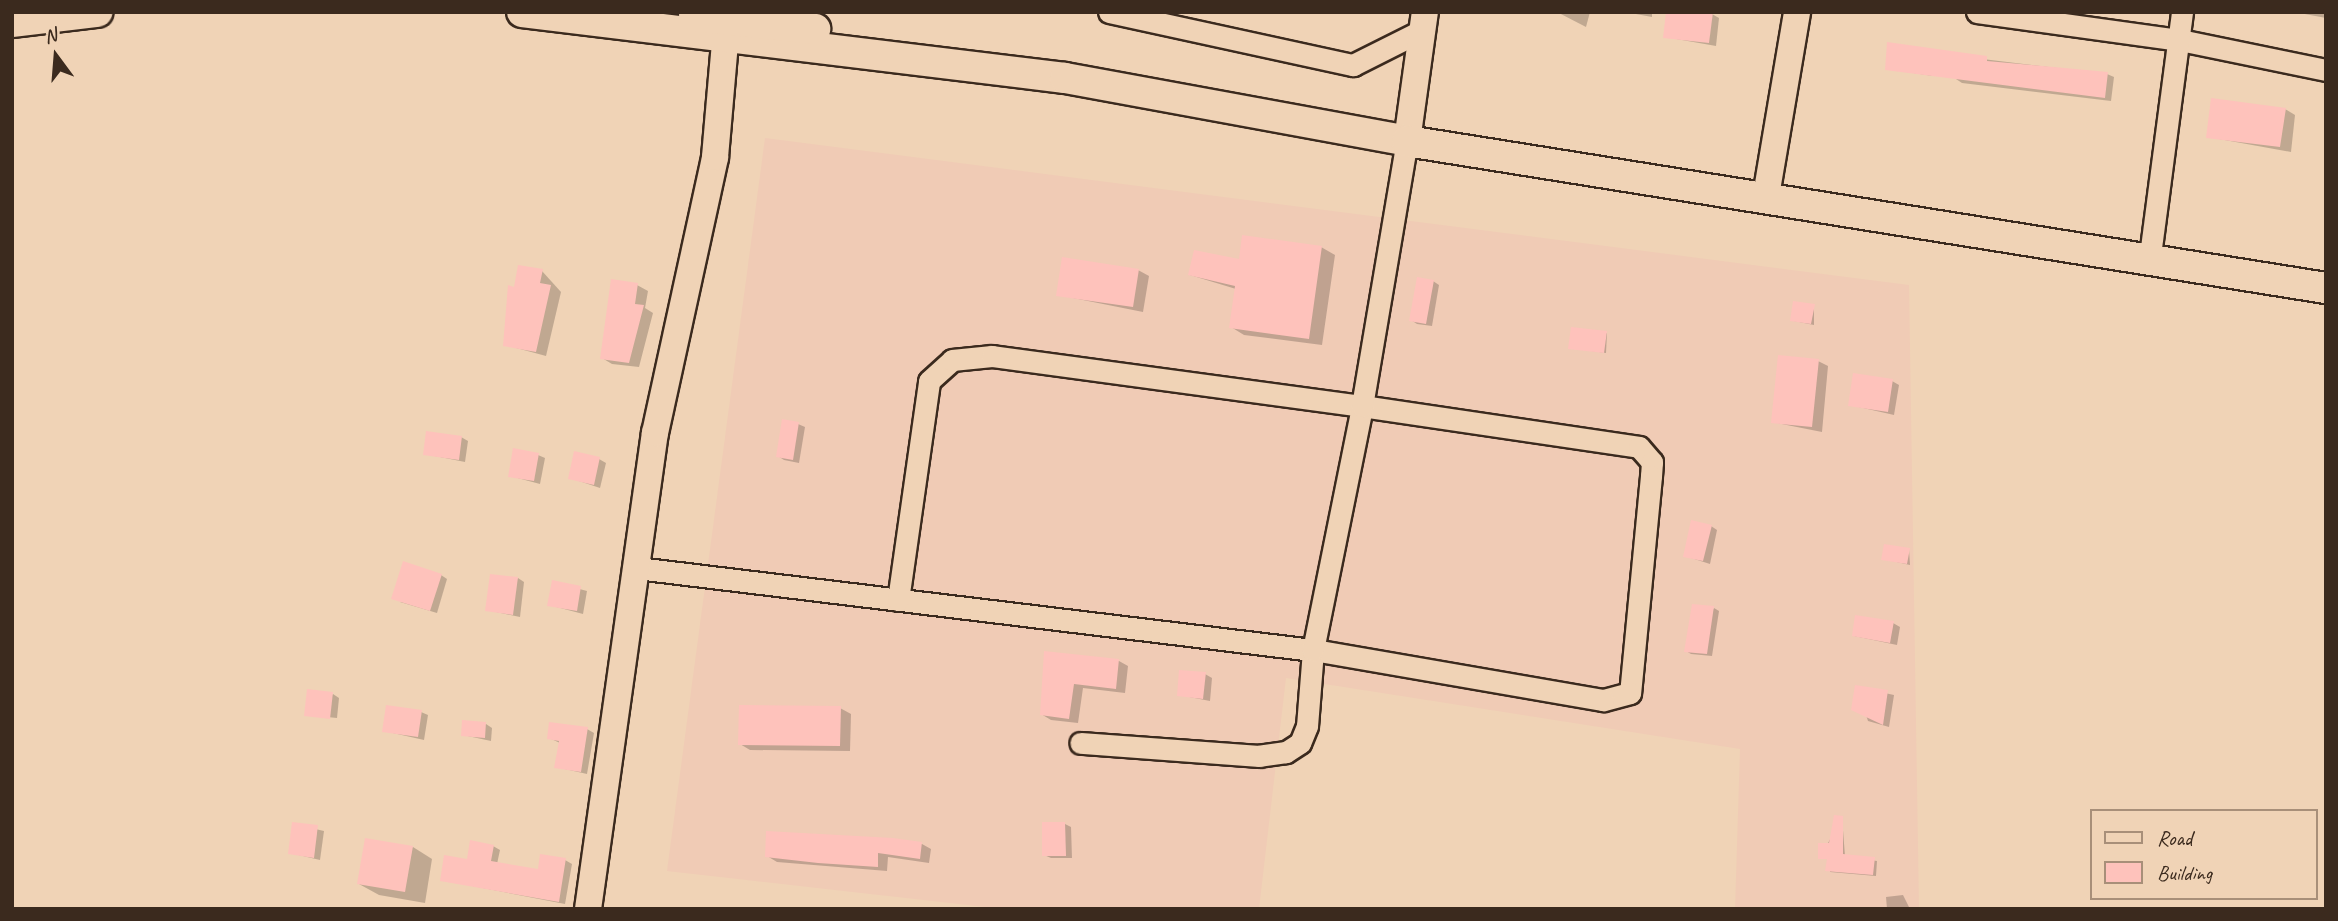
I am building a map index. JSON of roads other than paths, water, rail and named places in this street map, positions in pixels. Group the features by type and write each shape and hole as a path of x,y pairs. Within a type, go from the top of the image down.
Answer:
{"main road":[{"path":"12,22 97,12"},
{"path":"522,12 893,43 955,62 1407,141 1766,196 2148,263 2326,288"},
{"path":"649,12 727,29"}],"street":[{"path":"1109,12 1353,65 1423,22"},
{"path":"1766,196 1797,12"},
{"path":"1977,12 2180,40 2326,70"},
{"path":"2148,263 2182,12"},
{"path":"1080,743 1259,756 1286,752 1300,743 1307,726 1313,650 1362,406 1407,141 1423,22"},
{"path":"588,909 655,433 715,157 727,29"},
{"path":"637,568 898,600 1313,650 1603,700 1630,693 1634,685 1651,476 1647,452 1628,444 992,356 951,360 929,380 898,600"}]}
